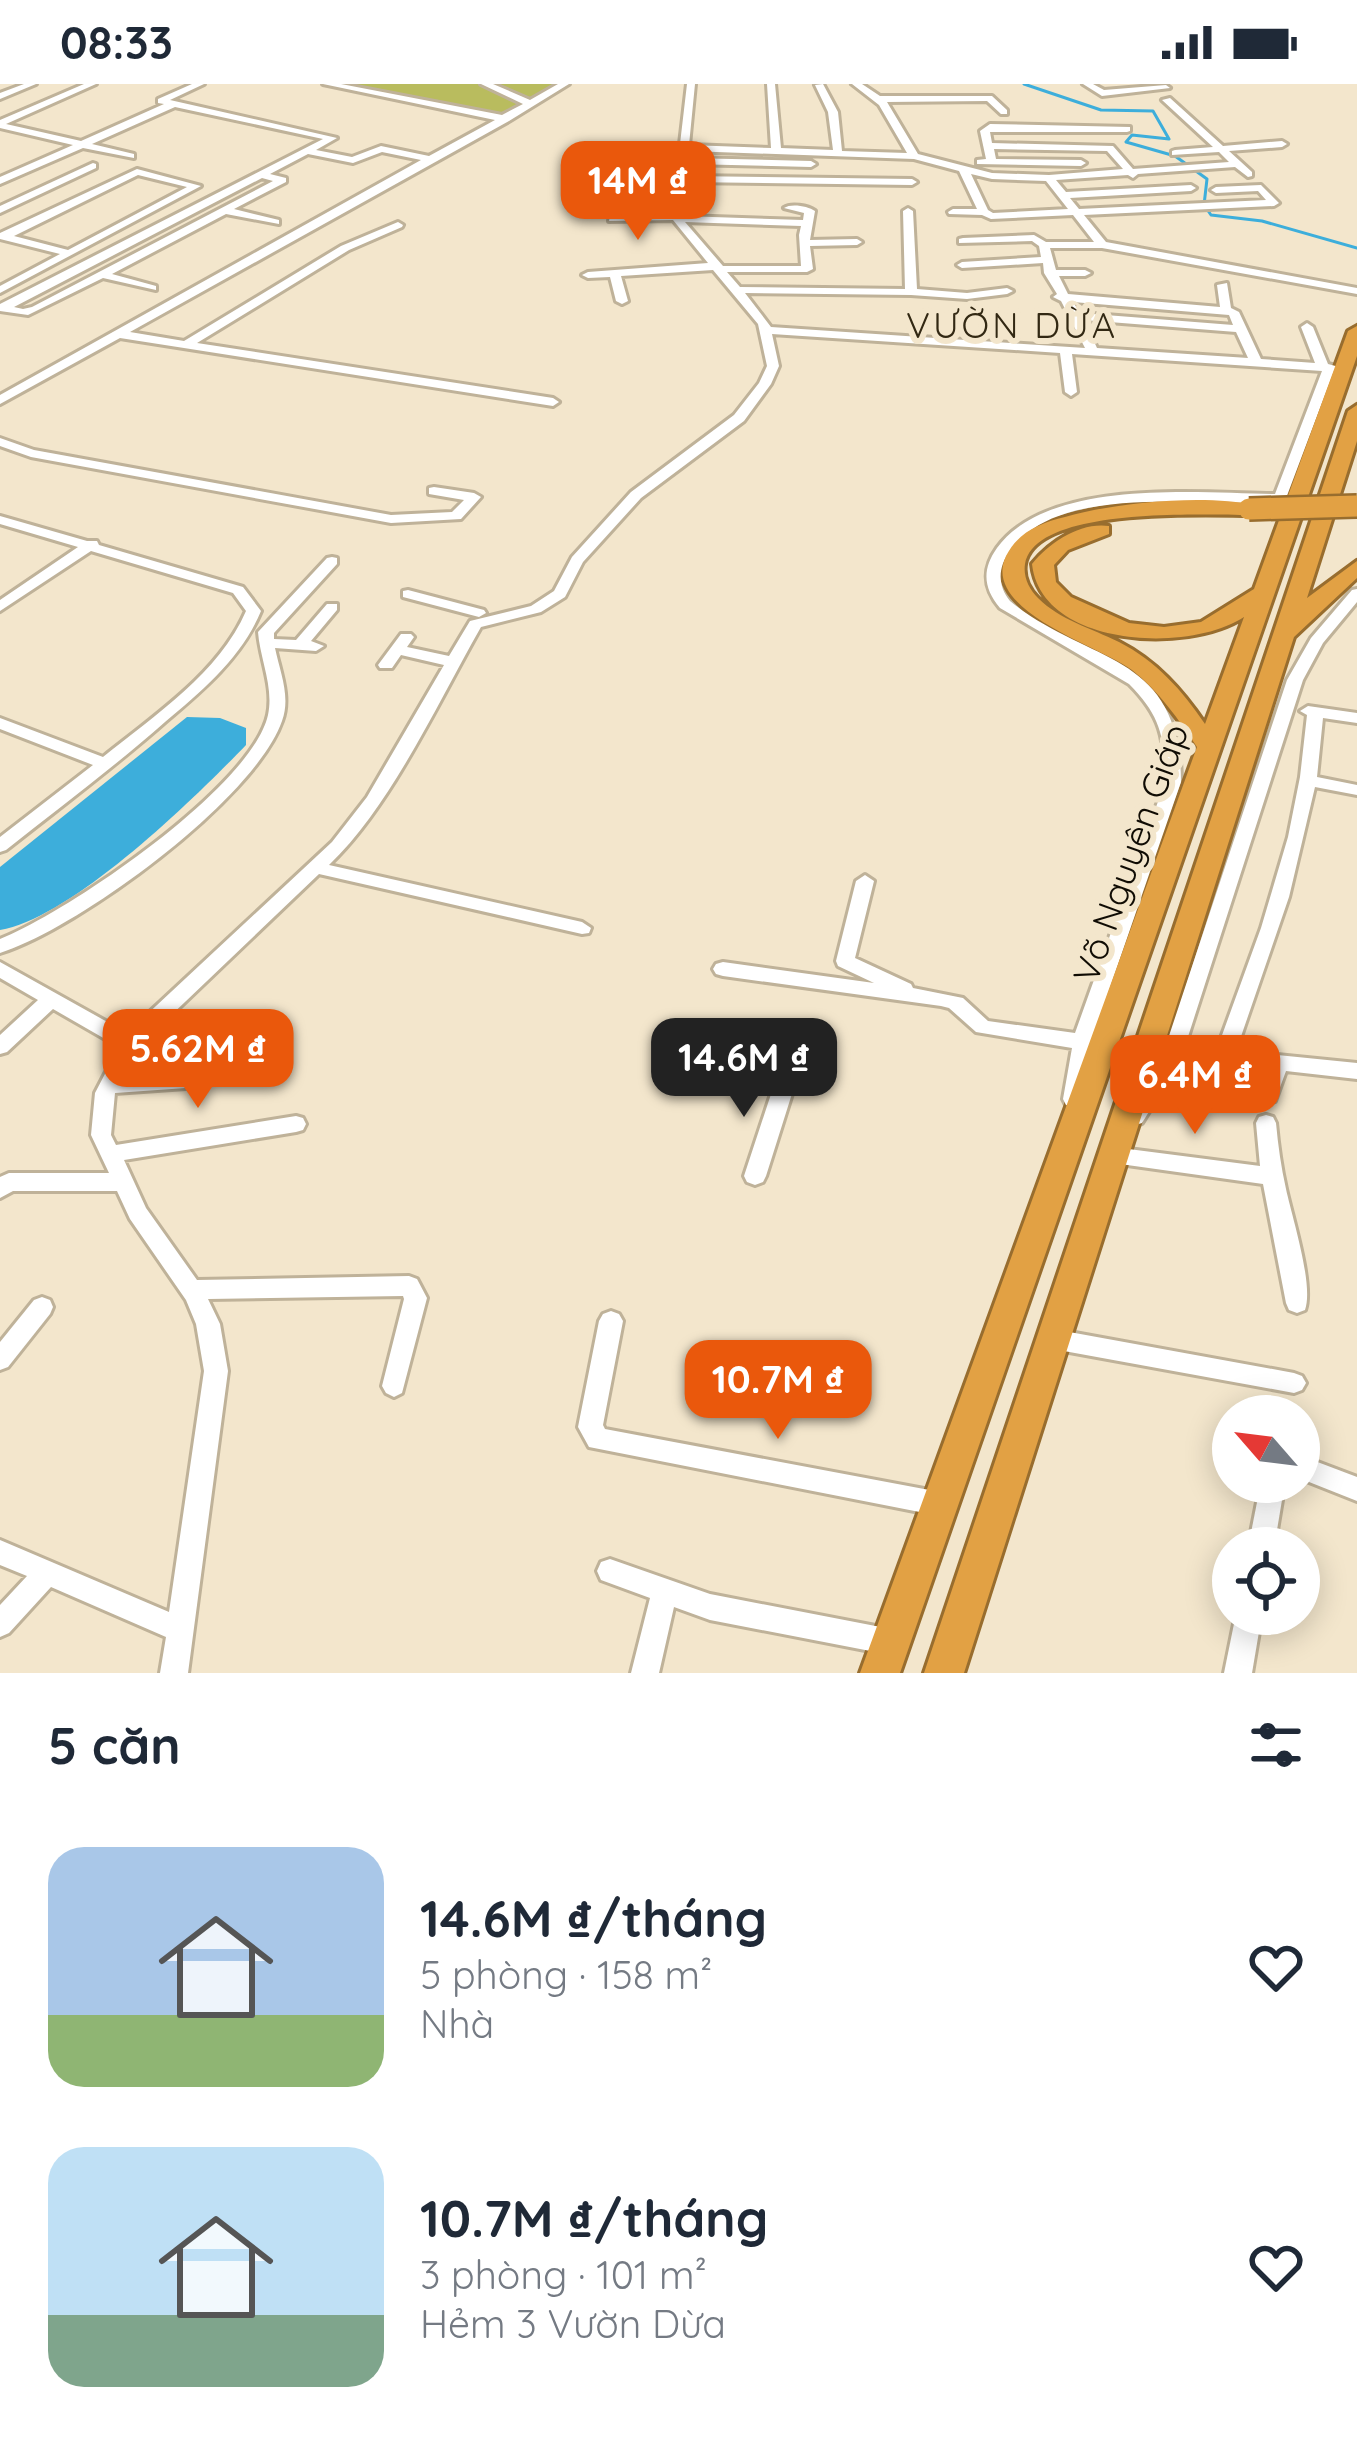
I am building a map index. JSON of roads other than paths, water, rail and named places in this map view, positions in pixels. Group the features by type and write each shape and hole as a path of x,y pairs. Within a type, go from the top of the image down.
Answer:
{"highway":[{"name":"Võ Nguyên Giáp","path":"880,1673 1264,592 1332,367 1357,331"},
{"name":"Võ Nguyên Giáp","path":"950,1666 1053,1339 1355,428"},
{"path":"1264,592 1204,629 1141,634 1078,616 1045,584 1043,566 1052,551 1084,535 1357,506"},
{"path":"1209,747 1172,690 1117,650 1038,609 1013,574 1016,553 1033,536 1060,523 1132,512 1357,520"},
{"path":"1284,634 1357,568"}],"street":[{"path":"0,96 32,84"},
{"path":"0,124 92,84"},
{"path":"2,308 332,138 161,101 200,84"},
{"path":"327,84 506,119"},
{"path":"485,84 531,104"},
{"path":"0,400 566,84"},
{"path":"408,594 477,619 536,609 560,594 577,560 636,495 739,418 772,370 767,330 740,290 678,218 691,84"},
{"path":"771,84 776,150"},
{"path":"856,84 880,100 914,155"},
{"path":"1087,84 1102,93 1167,94 1248,174"},
{"path":"819,85 833,112 842,154 857,177"},
{"path":"880,100 989,98 1004,112"},
{"path":"0,181 47,156 173,104"},
{"path":"0,124 131,156"},
{"path":"992,163 985,130 990,127 1127,129"},
{"path":"1175,153 1282,144"},
{"path":"989,146 1110,148 1133,175"},
{"path":"307,151 353,160 381,149 433,160"},
{"path":"683,165 776,150 914,155 992,176 1054,182 1167,180"},
{"path":"47,156 131,175"},
{"path":"572,159 912,182"},
{"path":"626,162 613,219 806,223"},
{"path":"940,162 1081,163"},
{"path":"1054,182 1235,164"},
{"path":"683,165 816,168 857,177"},
{"path":"0,210 92,166"},
{"path":"963,168 984,212"},
{"path":"0,290 196,186 144,172 131,175 2,236"},
{"path":"2,308 29,311 282,180 262,175"},
{"path":"1054,182 1102,245"},
{"path":"1068,195 1191,188"},
{"path":"953,212 1082,214 1274,202 1261,188 1216,190"},
{"path":"588,274 807,268 809,209 789,208"},
{"path":"224,210 275,222"},
{"path":"908,211 911,292"},
{"path":"185,345 345,248 398,224"},
{"path":"118,228 168,239"},
{"path":"2,236 69,253"},
{"path":"963,241 1034,238 1044,245 1102,245 1357,291"},
{"path":"805,243 856,242"},
{"path":"1044,245 1059,297 1078,316 1093,353"},
{"path":"962,266 1048,267 1085,273"},
{"path":"614,273 622,301"},
{"path":"101,274 152,287"},
{"path":"1223,285 1226,311"},
{"path":"740,290 968,296 1006,291"},
{"path":"1059,297 1236,314 1256,362"},
{"path":"1078,316 1241,329"},
{"path":"1307,327 1332,367"},
{"path":"767,330 1332,367"},
{"path":"118,334 553,402"},
{"path":"1066,352 1071,392"},
{"path":"1064,1155 1083,1042 1173,782 1176,748 1151,695 1127,673 1016,613 998,596 992,570 1002,546 1050,513 1130,501 1280,498 1332,367"},
{"path":"0,442 391,519 456,516 474,497 434,491"},
{"path":"0,520 238,590 254,610 246,636 211,676 0,846"},
{"path":"0,607 92,544"},
{"path":"0,946 49,926 136,864 209,805 250,762 272,728 278,705 278,679 266,632 332,561"},
{"path":"1269,1176 1115,1150 1173,1052 1286,706 1316,641 1357,592"},
{"path":"174,1673 216,1371 208,1324 110,1154 99,1119 108,1084 129,1044 317,868 374,799 477,619 486,595"},
{"path":"266,643 308,645 332,607"},
{"path":"386,664 401,643 453,662"},
{"path":"1286,706 1357,718"},
{"path":"1226,1056 1313,781 1315,712"},
{"path":"0,723 101,762"},
{"path":"1313,781 1357,790"},
{"path":"317,868 582,928"},
{"path":"865,881 845,962 892,980 907,993"},
{"path":"723,968 956,1003 983,1027 1083,1042"},
{"path":"0,969 129,1044"},
{"path":"0,1047 49,1001"},
{"path":"1173,1052 1357,1071"},
{"path":"1268,1095 1279,1062"},
{"path":"730,1079 786,1081 755,1176"},
{"path":"108,1084 179,1083"},
{"path":"1266,1123 1269,1176 1288,1230 1297,1304"},
{"path":"110,1154 296,1124"},
{"path":"0,1189 9,1182 124,1182"},
{"path":"191,1290 409,1286 416,1298 394,1386"},
{"path":"0,1360 42,1307"},
{"path":"611,1322 592,1434 940,1504"},
{"path":"1053,1339 1294,1383"},
{"path":"1320,1474 1357,1489"},
{"path":"0,1552 178,1629"},
{"path":"610,1571 710,1607 891,1642"},
{"path":"0,1624 46,1573"},
{"path":"645,1673 664,1592"},
{"path":"1238,1673 1245,1635"}],"water":[{"path":"187,717 220,718 246,728 246,745 164,824 96,880 62,904 0,930 0,867"}],"waterway":[{"path":"1024,84 1101,110 1153,111 1169,139 1132,135 1126,142 1175,156 1207,179 1204,205 1211,215 1262,221 1357,248"}],"district":[{"name":"VƯỜN DỪA","path":"1012,324"}]}
